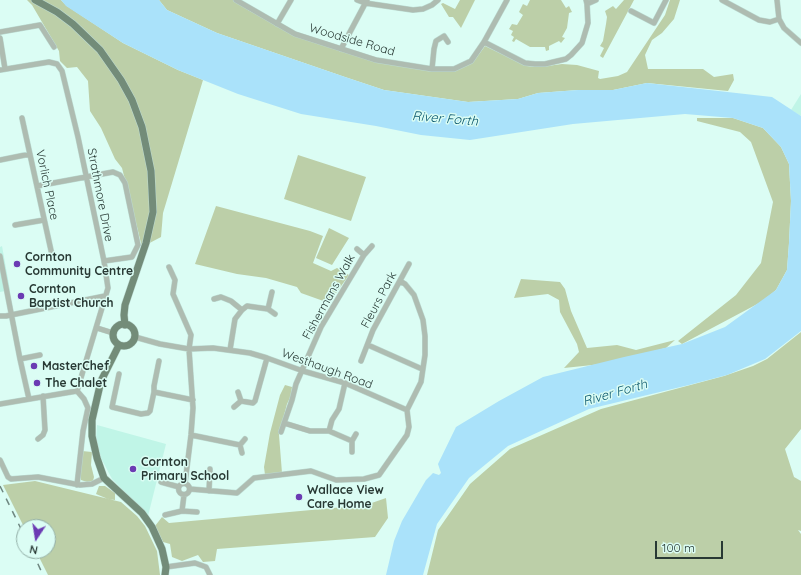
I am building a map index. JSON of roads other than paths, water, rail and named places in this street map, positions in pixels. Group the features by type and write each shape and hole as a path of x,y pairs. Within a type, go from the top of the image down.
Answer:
{"main road":[{"path":"35,0 57,12 74,25 100,50 121,80 132,100 142,126 151,171 153,212 146,243 125,305 125,324 132,329 135,337 133,341 124,346 119,345 113,339 113,333 119,326 125,324"},
{"path":"119,345 101,381 92,420 92,436 97,458 104,478 142,513 152,527 162,549 166,567 165,575"}],"street":[{"name":"Woodside Road","path":"236,0 295,34 376,60 432,69 454,69 471,61 484,42 507,0"},
{"path":"277,24 291,0"},
{"path":"357,0 413,10 432,5 438,0"},
{"path":"484,42 525,63 545,64 566,59 571,56 582,43 588,23 586,2 596,0"},
{"path":"631,11 654,23 666,0"},
{"path":"722,0 759,20 770,22 779,19"},
{"path":"777,0 779,19 784,28 801,43"},
{"path":"341,49 366,2"},
{"path":"0,32 40,25 54,47"},
{"path":"432,69 436,41 444,36 448,42"},
{"path":"0,38 3,70"},
{"name":"Strathmore Drive","path":"3,70 49,62 57,64 62,71 78,137 108,288 77,391"},
{"name":"Vorlich Place","path":"22,118 52,256"},
{"path":"0,160 30,154"},
{"path":"38,186 113,172 120,175 125,182 138,245 132,256 104,262"},
{"path":"16,225 44,220"},
{"name":"Fishermans Walk","path":"281,432 295,387 321,327 364,255 372,246"},
{"name":"Fishermans Walk","path":"357,249 364,255"},
{"path":"0,256 29,398"},
{"name":"Fleurs Park","path":"361,361 373,330 409,264"},
{"path":"169,267 175,280 173,294 191,335 189,349 193,400 191,436 185,483"},
{"path":"190,489 237,493 254,478 311,471 336,480 364,479 379,475 407,436 409,427 407,410 420,382 425,344 423,320 414,295 405,284 400,281"},
{"path":"268,309 272,292"},
{"path":"0,316 12,315 105,296"},
{"path":"214,299 221,297 231,301 242,310"},
{"path":"230,350 235,319 242,310 247,306 268,309 274,314"},
{"path":"97,328 113,333"},
{"name":"Westhaugh Road","path":"135,337 160,344 189,349 213,348 250,353 303,371 345,383 407,410"},
{"name":"Fleurs Park","path":"368,345 422,369"},
{"path":"20,359 40,355"},
{"path":"234,407 242,401 253,403 256,401 267,358"},
{"path":"119,374 112,408 141,414 148,413 150,411 159,361"},
{"path":"329,431 332,420 339,409 345,383"},
{"path":"0,404 77,391 84,399 88,408 83,431 77,485"},
{"path":"154,392 193,400"},
{"path":"238,392 242,401"},
{"path":"38,439 45,430 43,396"},
{"path":"284,423 310,431 329,431 352,441"},
{"path":"352,452 352,441 356,434"},
{"path":"191,436 240,445"},
{"path":"242,453 240,445 244,439"},
{"path":"0,460 8,477 11,479 38,477 77,485 92,484 104,478"},
{"path":"209,490 210,469"},
{"path":"161,482 179,487"},
{"path":"179,487 181,484 185,483"},
{"path":"185,483 190,489"},
{"path":"179,487 180,493 184,495"},
{"path":"182,511 184,495 188,493 190,489"},
{"path":"165,515 182,511 197,512"},
{"path":"166,567 195,563 206,567 210,575"}],"water":[{"name":"River Forth","path":"61,0 159,0 167,10 217,33 384,90 468,102 518,99 538,93 578,90 613,90 647,83 772,97 801,116 801,331 765,359 727,375 589,409 508,446 469,478 437,524 423,575 386,575 394,541 402,521 426,480 433,473 439,475 441,473 438,464 456,427 543,377 682,344 725,327 776,290 787,270 791,201 789,164 781,147 763,128 733,118 685,114 573,124 470,140 421,135 301,114 238,94 178,70 123,43 66,6"}],"railway":[{"path":"0,486 16,519"},
{"path":"36,559 43,575"}],"place":[{"name":"Cornton Community Centre","path":"17,264"},
{"name":"Cornton Baptist Church","path":"21,296"},
{"name":"MasterChef","path":"34,366"},
{"name":"The Chalet","path":"37,383"},
{"name":"Cornton Primary School","path":"133,469"},
{"name":"Wallace View Care Home","path":"299,497"}]}
